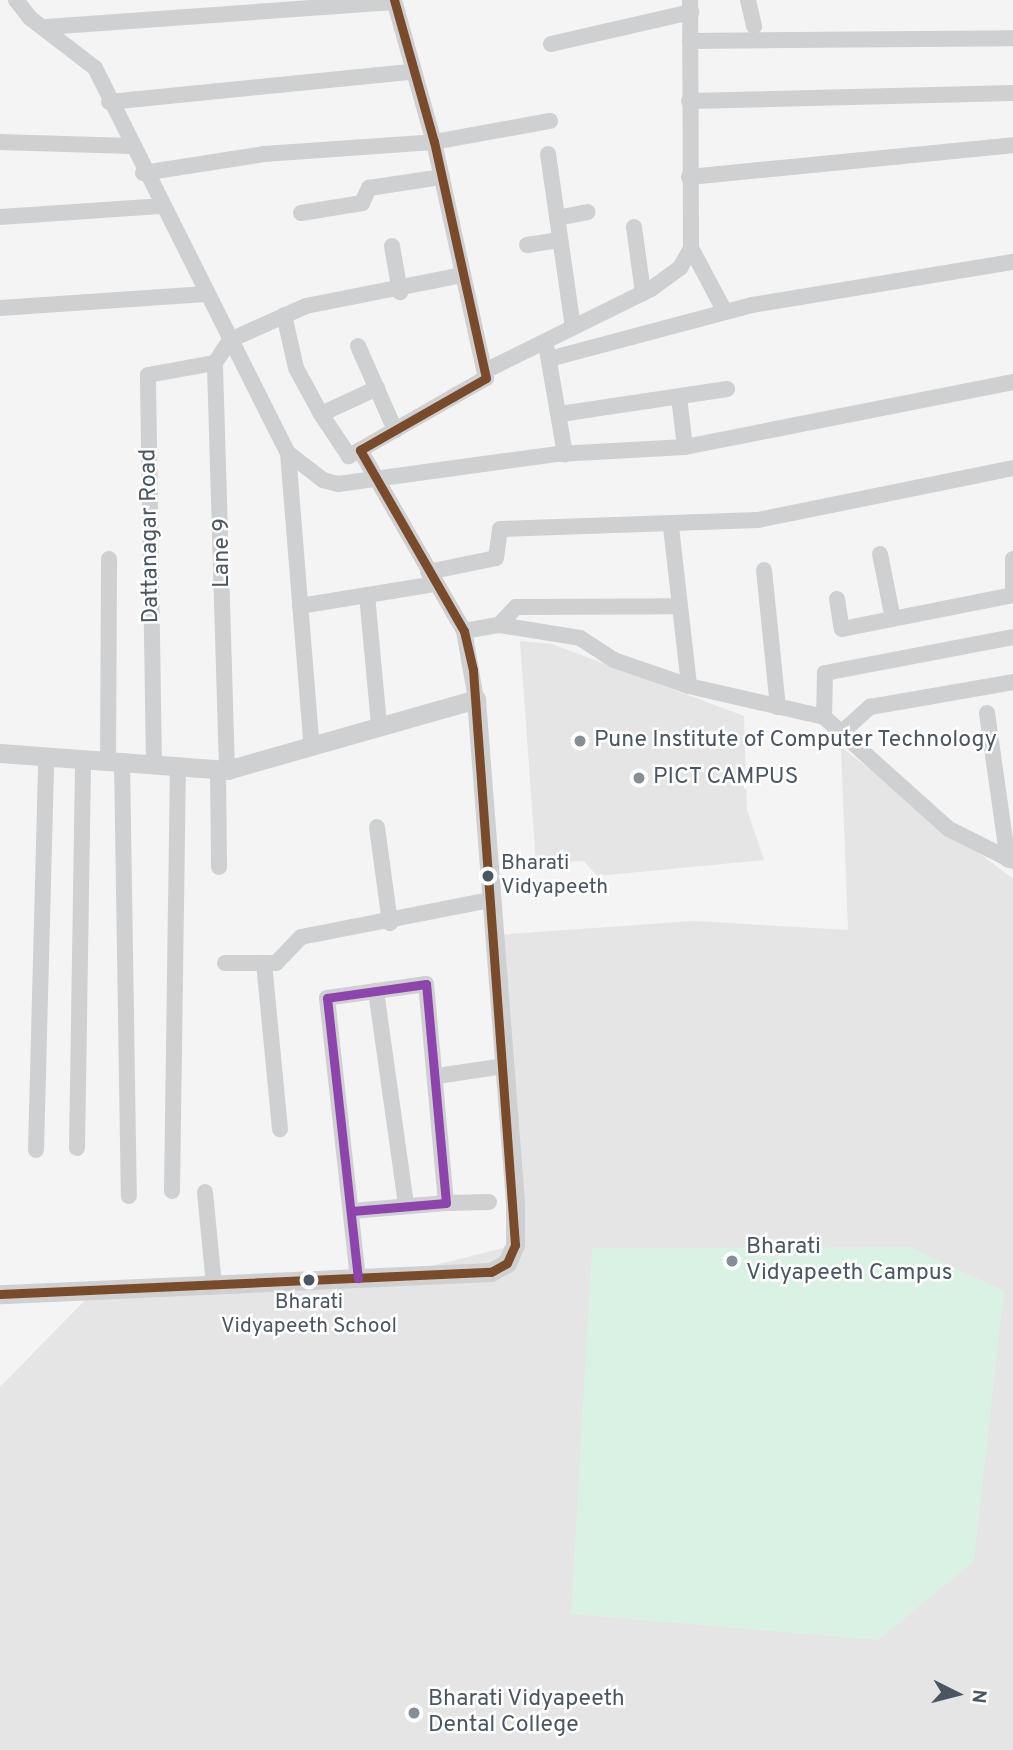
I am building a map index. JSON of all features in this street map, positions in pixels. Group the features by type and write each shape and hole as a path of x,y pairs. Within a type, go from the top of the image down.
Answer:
{"street":[{"path":"748,0 754,26"},
{"path":"46,26 394,1 434,142 486,378 349,456 321,414 296,368 284,314"},
{"path":"11,2 46,26 95,68 143,173 288,453 311,742"},
{"path":"551,44 690,6 691,248 725,312"},
{"path":"690,41 1013,38"},
{"path":"109,102 412,72"},
{"path":"689,102 1013,93"},
{"path":"143,173 264,154 434,142 550,121"},
{"path":"0,142 130,146"},
{"path":"690,177 1013,145"},
{"path":"548,155 573,327"},
{"path":"301,214 362,203 369,188 442,177"},
{"path":"0,217 160,206"},
{"path":"557,218 587,212"},
{"path":"634,228 643,292"},
{"path":"527,245 560,240"},
{"path":"392,246 400,292"},
{"path":"485,371 643,292 680,268 691,248"},
{"path":"549,359 725,312 1013,262"},
{"path":"215,363 230,340 284,314 400,292 463,275"},
{"path":"0,308 206,294"},
{"path":"545,341 565,454"},
{"path":"358,346 395,430"},
{"name":"Dattanagar Road","path":"154,764 148,376 215,363"},
{"name":"Lane 9","path":"215,363 223,770 219,867"},
{"path":"288,453 323,480 373,479 565,454 685,447 1013,382"},
{"path":"321,414 377,388"},
{"path":"560,414 727,389"},
{"path":"679,397 685,447"},
{"path":"0,1294 491,1272 507,1263 515,1245 515,1202 476,699 464,631 373,479 360,450"},
{"path":"300,606 367,594 496,558 500,529 671,527 827,510 1013,468"},
{"path":"671,527 689,686"},
{"path":"880,554 893,619"},
{"path":"109,559 130,1196"},
{"path":"1013,559 1013,587"},
{"path":"764,570 778,707"},
{"path":"367,594 379,725"},
{"path":"837,599 842,629 1013,595"},
{"path":"499,625 516,607 680,606"},
{"path":"464,631 499,625 580,638 614,660 689,686 824,717 949,829 1011,860"},
{"path":"824,717 825,673 1013,637"},
{"path":"842,732 870,707 1013,682"},
{"path":"0,753 223,770 311,742 476,699"},
{"path":"987,713 1011,860"},
{"path":"36,1150 46,756"},
{"path":"77,1148 83,759"},
{"path":"172,1191 178,766"},
{"path":"377,827 390,923"},
{"path":"225,963 284,960 301,937 390,923 490,900"},
{"path":"264,963 280,1129"},
{"path":"358,1278 327,998 426,984 437,1080 446,1203"},
{"path":"376,991 406,1205"},
{"path":"437,1080 505,1070"},
{"path":"205,1192 214,1284"},
{"path":"352,1211 406,1205 489,1202"}],"shaded area":[{"name":"PICT CAMPUS","path":"520,641 552,644 744,716 747,810 764,860 597,876 584,861 536,863"},
{"name":"Bharati Vidyapeeth Campus","path":"841,747 1013,879 1013,1750 0,1750 0,1387 95,1290 388,1277 515,1245 495,935 694,921 848,930"}],"green space":[{"path":"910,1247 1004,1291 974,1561 878,1640 571,1614 592,1248"}],"transit line":[{"path":"0,1294 491,1272 507,1263 515,1245 473,670 464,631 360,450 486,378 434,142 394,0"},
{"path":"352,1211 446,1203 426,984 327,998 358,1278"}],"place":[{"name":"Pune Institute of Computer Technology","path":"580,741"},
{"name":"PICT CAMPUS","path":"639,778"},
{"name":"Bharati Vidyapeeth","path":"488,876"},
{"name":"Bharati Vidyapeeth Campus","path":"732,1261"},
{"name":"Bharati Vidyapeeth School","path":"309,1280"},
{"name":"Bharati Vidyapeeth Dental College","path":"414,1713"}]}
